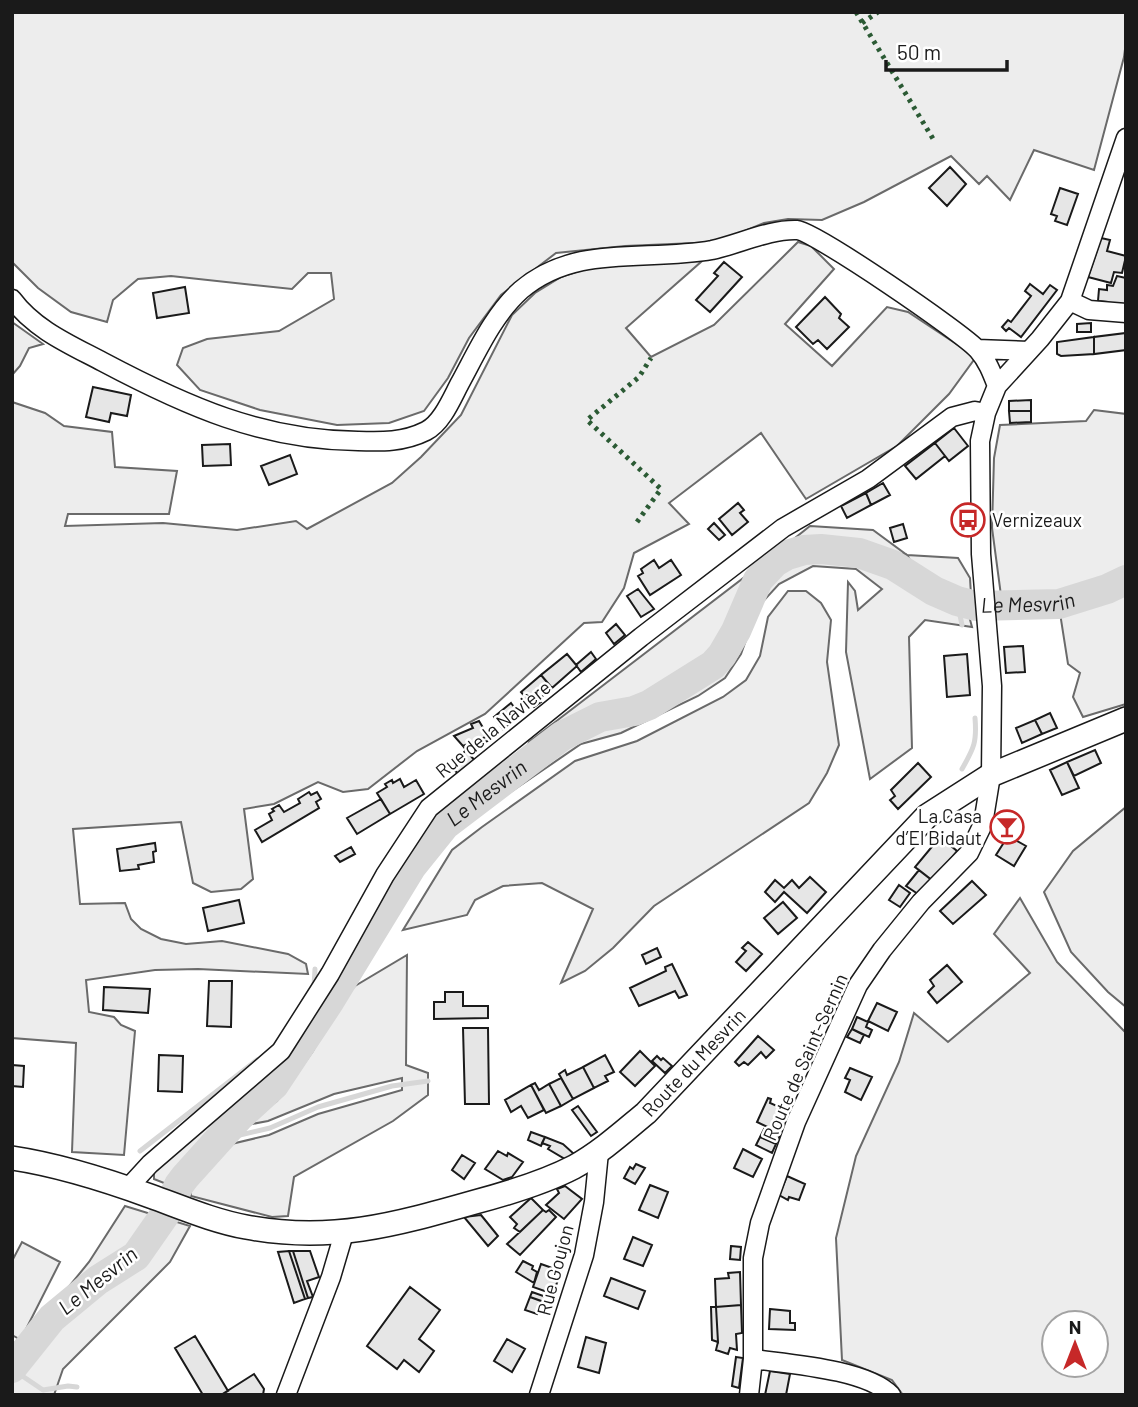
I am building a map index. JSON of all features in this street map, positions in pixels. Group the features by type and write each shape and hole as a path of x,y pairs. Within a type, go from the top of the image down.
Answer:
{"main road":[{"name":"Route du Mesvrin","path":"12,1158 54,1167 139,1192 245,1227 299,1233 344,1233 409,1220 546,1180 599,1153 646,1112 927,816 991,775 1126,719"}],"street":[{"path":"986,413 997,386 1030,351 1070,301 1126,138"},
{"path":"12,299 19,309 48,332 158,391 218,416 271,431 331,441 396,442 429,429 448,405 493,323 520,291 543,274 564,264 612,256 711,250 778,232 800,230 893,288 977,349 990,366 997,386"},
{"path":"1070,301 1089,310 1126,313"},
{"path":"977,349 1030,351"},
{"name":"Rue de la Navière","path":"139,1192 150,1164 281,1051 330,974 385,875 429,808 641,637 783,528 868,479 952,417 975,411 986,413"},
{"name":"Route de Saint-Sernin","path":"749,1395 753,1359 754,1258 758,1234 767,1199 796,1122 858,985 882,950 922,902 969,853 983,824 991,775 992,686 983,574 980,441 986,413"},
{"name":"Rue Goujon","path":"539,1395 584,1255 594,1202 599,1153"},
{"path":"286,1395 331,1277 344,1233"},
{"path":"753,1359 849,1374 886,1390 891,1395"}],"shaded area":[{"path":"12,12 1126,12 1126,41 1094,170 1034,150 1010,200 987,176 979,184 951,156 864,202 822,220 788,219 764,223 718,242 625,246 556,253 501,295 469,338 448,378 424,411 389,423 337,425 260,410 200,390 177,365 183,348 207,339 279,331 334,299 331,273 308,273 292,289 171,276 138,279 113,300 107,322 71,312 38,288 12,262"},
{"path":"798,242 811,246 834,269 785,324 832,366 887,307 908,312 976,357 949,394 897,446 806,499 761,433 669,503 689,524 634,553 624,588 602,622 584,623 485,714 417,751 368,789 343,792 318,782 274,804 244,809 253,879 241,889 211,892 193,883 181,822 73,829 80,904 125,903 131,919 141,929 161,939 186,944 222,941 288,954 306,964 308,974 198,969 155,970 86,980 89,1012 114,1017 121,1025 135,1031 124,1155 72,1152 76,1043 12,1038 12,402 45,413 64,426 112,432 115,467 177,471 169,514 68,514 65,526 163,523 237,530 296,521 307,529 392,483 421,457 461,415 512,315 535,293 561,277 597,265 702,261 626,328 651,357 714,325"},
{"path":"12,322 43,344 29,348 12,375"},
{"path":"1094,410 1126,414 1126,704 1083,717 1073,697 1080,673 1068,664 1060,613 1004,618 992,528 994,458 1000,425 1086,421"},
{"path":"810,526 873,530 907,555 833,541 790,542"},
{"path":"907,555 958,558 970,578 971,595 917,572"},
{"path":"813,556 862,561 890,572 920,592 968,612 972,627 925,620 909,637 912,748 870,779 846,652 848,582 855,591 858,610 882,589 856,569 813,566 779,584 758,607 741,654 725,678 698,696 621,733 581,744 458,828 461,819 541,758 599,723 627,720 649,710 704,676 722,660 742,628 757,594 792,560"},
{"path":"746,576 743,591 725,634 709,659 639,703 588,716 525,754 529,742"},
{"path":"788,591 806,591 821,603 831,620 827,662 839,745 827,773 809,803 654,906 613,948 585,971 561,983 593,909 542,883 503,886 475,900 467,915 403,930 452,850 482,827 575,761 637,741 723,697 746,680 760,656 768,617"},
{"path":"1126,807 1126,1007 1108,992 1071,952 1044,892 1073,851"},
{"path":"1020,898 1057,962 1126,1033 1126,1395 903,1395 892,1380 842,1360 836,1238 856,1156 899,1062 914,1013 948,1042 1030,973 994,934"},
{"path":"407,955 406,1065 428,1073 428,1095 393,1121 294,1177 288,1216 272,1217 191,1196 189,1182 223,1146 269,1135 318,1114 402,1090 402,1078 334,1094 268,1121 236,1127 277,1101 313,1051 338,1004 355,986"},
{"path":"276,1069 176,1174 169,1185 154,1179 154,1169"},
{"path":"125,1206 190,1226 170,1262 63,1369 54,1395 12,1395 12,1346 19,1339 12,1335 12,1261 22,1242 60,1262 22,1337 53,1306 89,1262"}],"building":[{"path":"950,167 966,184 947,206 929,188"},
{"path":"1060,188 1078,194 1067,225 1055,221 1057,216 1051,214"},
{"path":"1101,238 1110,240 1107,251 1126,256 1122,273 1114,272 1111,283 1088,277"},
{"path":"724,262 742,277 710,312 696,300 718,276 714,273"},
{"path":"1117,276 1126,278 1126,309 1107,308 1107,302 1098,301 1099,289 1107,290 1107,285 1113,286"},
{"path":"1030,284 1043,294 1050,285 1057,290 1021,337 1009,328 1006,331 1002,327 1008,320 1011,322 1031,296 1025,291"},
{"path":"185,287 189,313 157,318 153,293"},
{"path":"825,297 841,314 839,318 849,327 827,349 818,340 813,344 796,327"},
{"path":"1091,323 1091,332 1077,332 1077,324"},
{"path":"1126,333 1126,350 1094,354 1094,337"},
{"path":"1094,337 1094,354 1057,354 1057,342"},
{"path":"93,387 131,395 127,416 111,413 109,422 86,417"},
{"path":"1031,400 1031,411 1009,411 1009,401"},
{"path":"1009,411 1031,411 1031,422 1010,423"},
{"path":"954,428 968,446 949,461 935,443"},
{"path":"935,443 945,456 916,479 905,466"},
{"path":"230,444 231,465 203,466 202,445"},
{"path":"290,455 297,474 269,485 261,466"},
{"path":"883,483 890,495 871,505 866,493"},
{"path":"866,493 871,505 847,518 841,506"},
{"path":"738,503 744,510 740,513 748,522 732,535 719,519"},
{"path":"714,523 725,535 719,540 708,529"},
{"path":"903,524 907,538 894,542 890,528"},
{"path":"654,560 659,568 671,560 681,575 650,595 638,576 643,573 641,569"},
{"path":"638,589 654,609 641,617 627,596"},
{"path":"616,624 625,635 614,644 606,633"},
{"path":"1023,646 1025,672 1006,673 1004,647"},
{"path":"591,652 596,659 581,672 576,665"},
{"path":"567,654 577,666 552,688 541,675"},
{"path":"967,654 970,695 947,697 944,656"},
{"path":"541,675 552,688 534,707 521,692"},
{"path":"511,703 520,715 503,729 494,717"},
{"path":"1050,713 1057,728 1042,734 1035,720"},
{"path":"1035,720 1042,734 1022,743 1016,728"},
{"path":"479,721 488,736 463,746 454,736 473,728 471,724"},
{"path":"488,736 490,740 466,750 463,746"},
{"path":"466,750 475,761 459,775 451,766"},
{"path":"1095,750 1101,763 1074,776 1067,762"},
{"path":"1067,762 1079,788 1062,795 1050,770"},
{"path":"918,763 931,777 898,809 890,800 895,796 891,790"},
{"path":"400,779 404,787 416,780 424,794 390,814 377,793 387,787 385,784"},
{"path":"309,792 311,795 317,792 321,799 316,802 319,808 262,842 255,830 272,820 269,814 274,811 272,809 279,805 284,812 300,803 298,799"},
{"path":"381,799 390,814 357,834 347,818"},
{"path":"1008,836 1026,846 1014,866 996,855"},
{"path":"940,837 957,851 933,881 915,867"},
{"path":"155,843 154,862 138,865 139,869 120,871 117,849"},
{"path":"351,847 355,854 340,862 335,856"},
{"path":"919,870 933,881 921,896 906,886"},
{"path":"810,877 826,892 807,913 784,892 775,902 765,892 775,880 784,888 792,880 799,888"},
{"path":"972,881 986,895 953,924 940,911"},
{"path":"899,885 910,893 900,907 889,900"},
{"path":"239,900 244,923 208,931 203,908"},
{"path":"783,902 797,918 778,934 764,918"},
{"path":"748,942 762,954 746,971 736,962 746,951 742,948"},
{"path":"657,948 661,957 646,964 642,955"},
{"path":"672,964 687,995 679,998 675,991 639,1006 630,988 666,971 665,967"},
{"path":"947,965 962,982 937,1003 928,992 934,986 930,980"},
{"path":"209,981 232,981 231,1027 207,1026"},
{"path":"104,987 150,989 148,1013 103,1010"},
{"path":"445,992 463,992 463,1006 488,1006 488,1018 434,1019 434,1002 445,1002"},
{"path":"877,1003 897,1012 888,1031 868,1021"},
{"path":"857,1017 868,1022 866,1027 872,1030 869,1037 852,1029"},
{"path":"463,1028 488,1028 489,1104 465,1104"},
{"path":"852,1029 864,1035 860,1043 847,1037"},
{"path":"758,1036 774,1050 766,1058 761,1052 748,1065 744,1062 739,1066 735,1062"},
{"path":"640,1051 655,1066 635,1086 620,1072"},
{"path":"159,1055 183,1056 182,1092 158,1091"},
{"path":"605,1055 614,1072 605,1076 608,1081 594,1088 583,1067"},
{"path":"657,1056 672,1066 665,1073 652,1061"},
{"path":"12,1065 24,1066 23,1087 12,1086"},
{"path":"583,1067 594,1088 573,1099 559,1074 565,1070 567,1075"},
{"path":"850,1068 872,1077 861,1100 845,1092 850,1080 845,1078"},
{"path":"561,1078 573,1099 561,1106 549,1084"},
{"path":"535,1083 539,1090 549,1084 561,1106 546,1113 531,1085"},
{"path":"531,1085 544,1110 528,1118 521,1106 511,1112 505,1100"},
{"path":"768,1098 771,1099 770,1103 788,1111 778,1132 757,1122"},
{"path":"578,1106 597,1132 591,1136 572,1110"},
{"path":"764,1129 780,1136 776,1144 760,1137"},
{"path":"531,1132 545,1137 541,1146 528,1140"},
{"path":"545,1137 563,1144 574,1154 565,1159 548,1149 550,1146 542,1143"},
{"path":"760,1137 776,1144 772,1153 756,1145"},
{"path":"743,1149 762,1159 753,1177 734,1168"},
{"path":"498,1151 507,1156 508,1153 523,1162 512,1177 503,1180 485,1169"},
{"path":"462,1155 475,1163 464,1179 452,1170"},
{"path":"636,1164 645,1168 635,1184 624,1178 630,1167 633,1169"},
{"path":"787,1176 805,1184 799,1200 789,1197 788,1200 779,1195"},
{"path":"650,1185 668,1192 658,1218 639,1210"},
{"path":"565,1186 582,1199 564,1219 546,1205 559,1193 557,1189"},
{"path":"531,1198 543,1210 520,1232 514,1228 517,1224 510,1217"},
{"path":"543,1210 549,1210 556,1217 520,1255 507,1244"},
{"path":"481,1215 498,1236 488,1246 464,1217"},
{"path":"633,1237 652,1245 643,1266 624,1259"},
{"path":"731,1246 741,1247 740,1260 730,1259"},
{"path":"289,1251 305,1299 294,1303 278,1252"},
{"path":"289,1251 293,1251 308,1298 305,1299"},
{"path":"293,1251 310,1251 319,1277 307,1281 313,1297 308,1298"},
{"path":"523,1261 533,1266 532,1269 537,1272 534,1283 516,1272"},
{"path":"541,1264 561,1271 553,1294 533,1287"},
{"path":"740,1272 741,1305 716,1307 715,1279 729,1278 728,1273"},
{"path":"611,1278 645,1291 638,1309 604,1296"},
{"path":"410,1287 440,1310 419,1339 434,1351 419,1372 404,1360 397,1369 367,1346"},
{"path":"532,1292 552,1299 550,1304 530,1297"},
{"path":"530,1297 541,1301 537,1314 525,1310"},
{"path":"741,1305 742,1333 736,1334 737,1350 730,1348 728,1354 716,1350 716,1307"},
{"path":"711,1307 716,1307 718,1342 712,1340"},
{"path":"770,1309 790,1311 790,1323 795,1323 795,1330 769,1329"},
{"path":"195,1336 228,1391 221,1395 203,1395 175,1348"},
{"path":"586,1337 606,1343 599,1373 578,1367"},
{"path":"507,1339 525,1349 512,1372 494,1361"},
{"path":"736,1357 743,1358 739,1388 732,1386"},
{"path":"770,1371 790,1374 786,1395 765,1395"},
{"path":"254,1374 264,1389 263,1395 221,1395"}],"waterway":[{"name":"Le Mesvrin","path":"12,1368 52,1318 98,1280 136,1256 166,1213 185,1177 239,1117 274,1085 329,1002 412,866 445,825 562,736 600,717 634,711 649,705 713,665 736,631 758,580 775,562 804,550 859,553 893,565 934,591 976,606 1059,604 1126,580"},
{"path":"957,601 962,625"},
{"path":"962,769 974,745 975,718"},
{"path":"314,987 315,969"},
{"path":"140,1151 257,1060"},
{"path":"219,1140 270,1128 318,1107 392,1086 428,1081"},
{"path":"12,1369 43,1390 77,1387"}],"hedge":[{"path":"856,12 935,142"},
{"path":"862,23 878,12"},
{"path":"637,522 661,489 587,420 639,377 651,358"}],"place":[{"name":"Vernizeaux","path":"968,520"},
{"name":"La Casa d’El Bidaut","path":"1007,827"}]}
